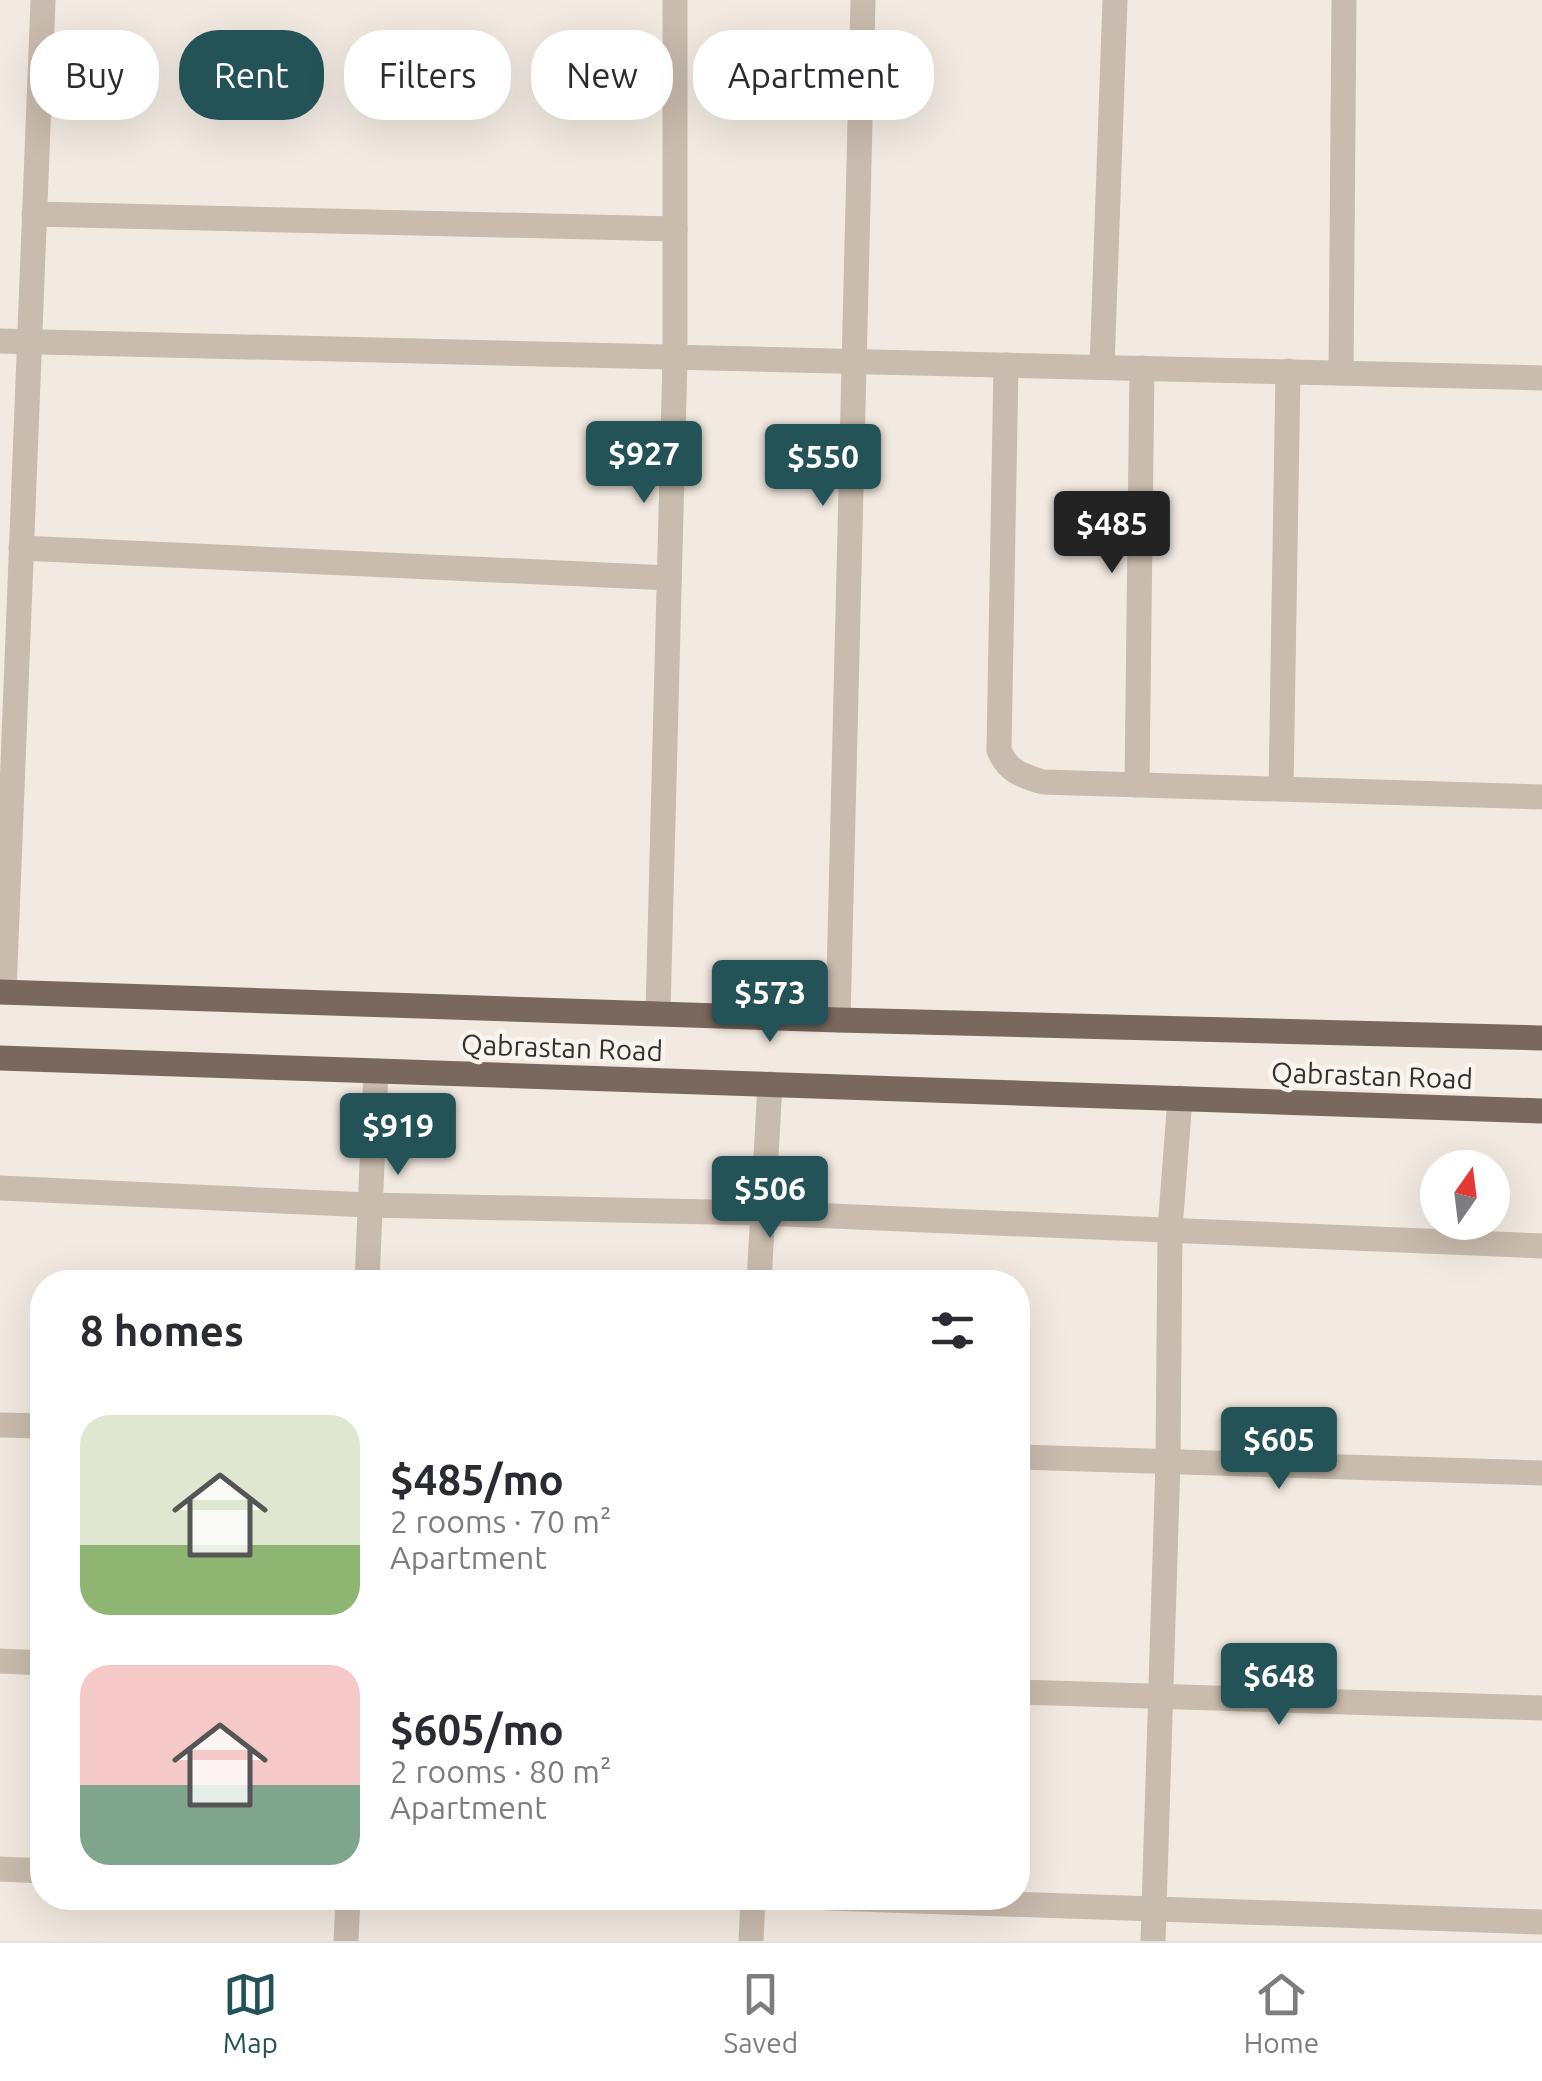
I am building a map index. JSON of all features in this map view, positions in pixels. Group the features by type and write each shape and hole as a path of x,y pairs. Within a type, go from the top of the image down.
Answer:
{"main road":[{"name":"Qabrastan Road","path":"2,992 838,1020 1542,1038"},
{"name":"Qabrastan Road","path":"0,1058 1542,1111"}],"street":[{"path":"2,992 42,0"},
{"path":"658,1012 675,359 676,0"},
{"path":"838,1020 863,0"},
{"path":"1102,367 1115,0"},
{"path":"1341,372 1344,0"},
{"path":"34,214 675,229"},
{"path":"0,341 1542,378"},
{"path":"1006,365 999,750 1004,763 1020,775 1043,782 1542,797"},
{"path":"1137,785 1142,368"},
{"path":"1281,789 1288,371"},
{"path":"21,548 669,578"},
{"path":"367,1270 376,1071"},
{"path":"759,1270 770,1084"},
{"path":"1153,1941 1168,1461 1170,1228 1180,1098"},
{"path":"0,1188 369,1205 760,1213 1170,1228 1542,1246"},
{"path":"0,1424 30,1425"},
{"path":"1030,1456 1542,1473"},
{"path":"0,1661 30,1662"},
{"path":"1030,1692 1542,1708"},
{"path":"0,1869 30,1870"},
{"path":"1030,1905 1542,1922"},
{"path":"346,1941 347,1910"},
{"path":"751,1941 752,1910"}]}
